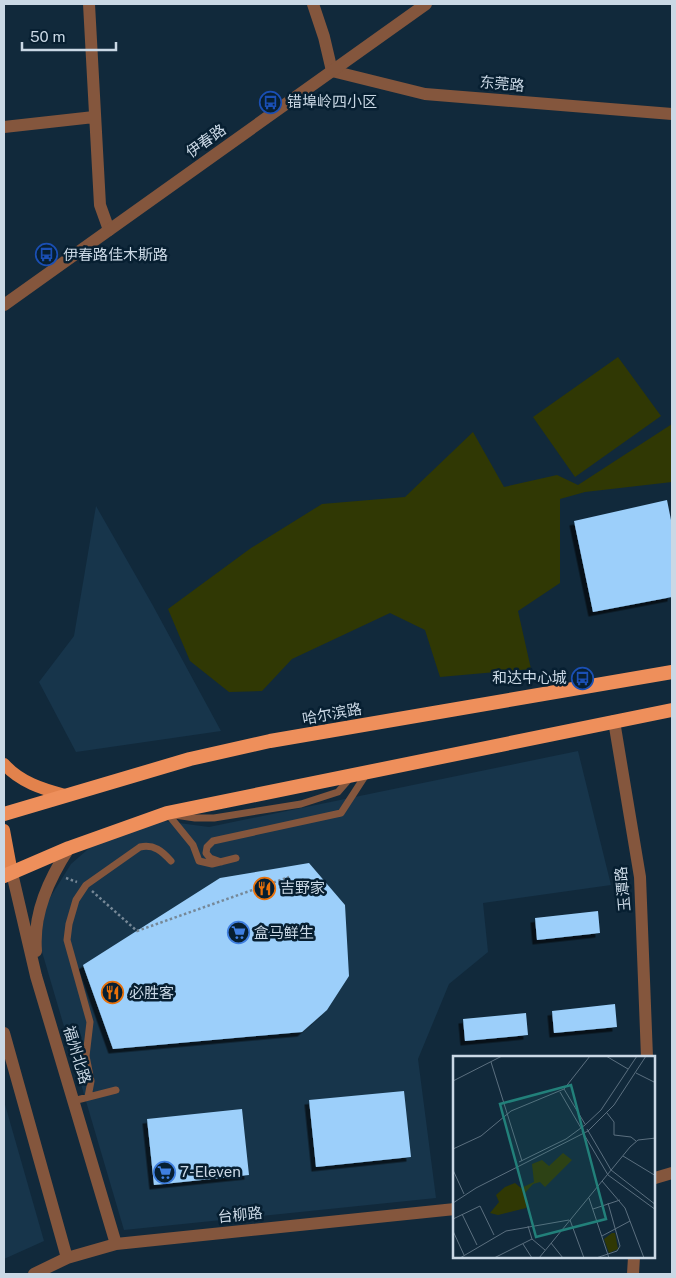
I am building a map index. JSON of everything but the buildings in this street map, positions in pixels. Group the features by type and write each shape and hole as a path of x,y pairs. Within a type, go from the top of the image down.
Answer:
{"highway":[{"name":"哈尔滨路","path":"4,814 190,759 270,741 672,672"},
{"path":"8,875 69,848 168,814 672,710"}],"main road":[{"path":"4,764 13,774 41,789 66,795"},
{"path":"4,830 8,875"}],"street":[{"path":"89,4 100,205 109,230"},
{"path":"313,4 324,37 332,71"},
{"name":"伊春路","path":"4,305 426,4"},
{"name":"东莞路","path":"332,71 425,94 672,114"},
{"path":"4,127 94,116"},
{"name":"玉潭路","path":"614,721 640,877 647,1056"},
{"path":"36,976 35,935 40,907 53,874 69,848"},
{"name":"福州北路","path":"8,875 116,1244"},
{"path":"4,1033 67,1258"},
{"path":"656,1178 672,1173"},
{"name":"台柳路","path":"34,1274 67,1258 116,1244 453,1209"},
{"path":"633,1274 634,1258"}],"lane":[{"path":"221,862 210,858 206,853 207,848 213,841 341,813 367,772"},
{"path":"168,814 193,845 199,861 206,864 236,858"},
{"path":"88,1097 91,1081 86,1056 90,1022 67,940 69,924 76,900 86,885 140,847 148,845 157,848 171,861"},
{"path":"73,1101 116,1090"}],"path":[{"path":"53,874 86,885 137,930 289,877"}],"shaded area":[{"path":"96,506 221,731 76,752 39,682 74,636"},
{"path":"578,751 611,885 483,903 488,952 449,984 418,1059 436,1198 124,1230 40,945 46,904 71,864 95,843 156,820 209,827"},
{"path":"4,1101 44,1241 4,1259"}],"green space":[{"path":"618,357 661,416 575,477 533,417"},
{"path":"672,424 672,482 585,492 560,499 560,583 518,611 531,669 440,677 425,630 390,613 292,659 262,691 229,692 190,661 168,609 251,548 322,504 405,497 473,432 504,487 557,475 578,485"}],"place":[{"name":"错埠岭四小区","path":"271,102"},
{"name":"伊春路佳木斯路","path":"47,255"},
{"name":"和达中心城","path":"583,678"},
{"name":"吉野家","path":"264,888"},
{"name":"盒马鲜生","path":"238,933"},
{"name":"必胜客","path":"113,993"},
{"name":"7-Eleven","path":"164,1172"}]}
